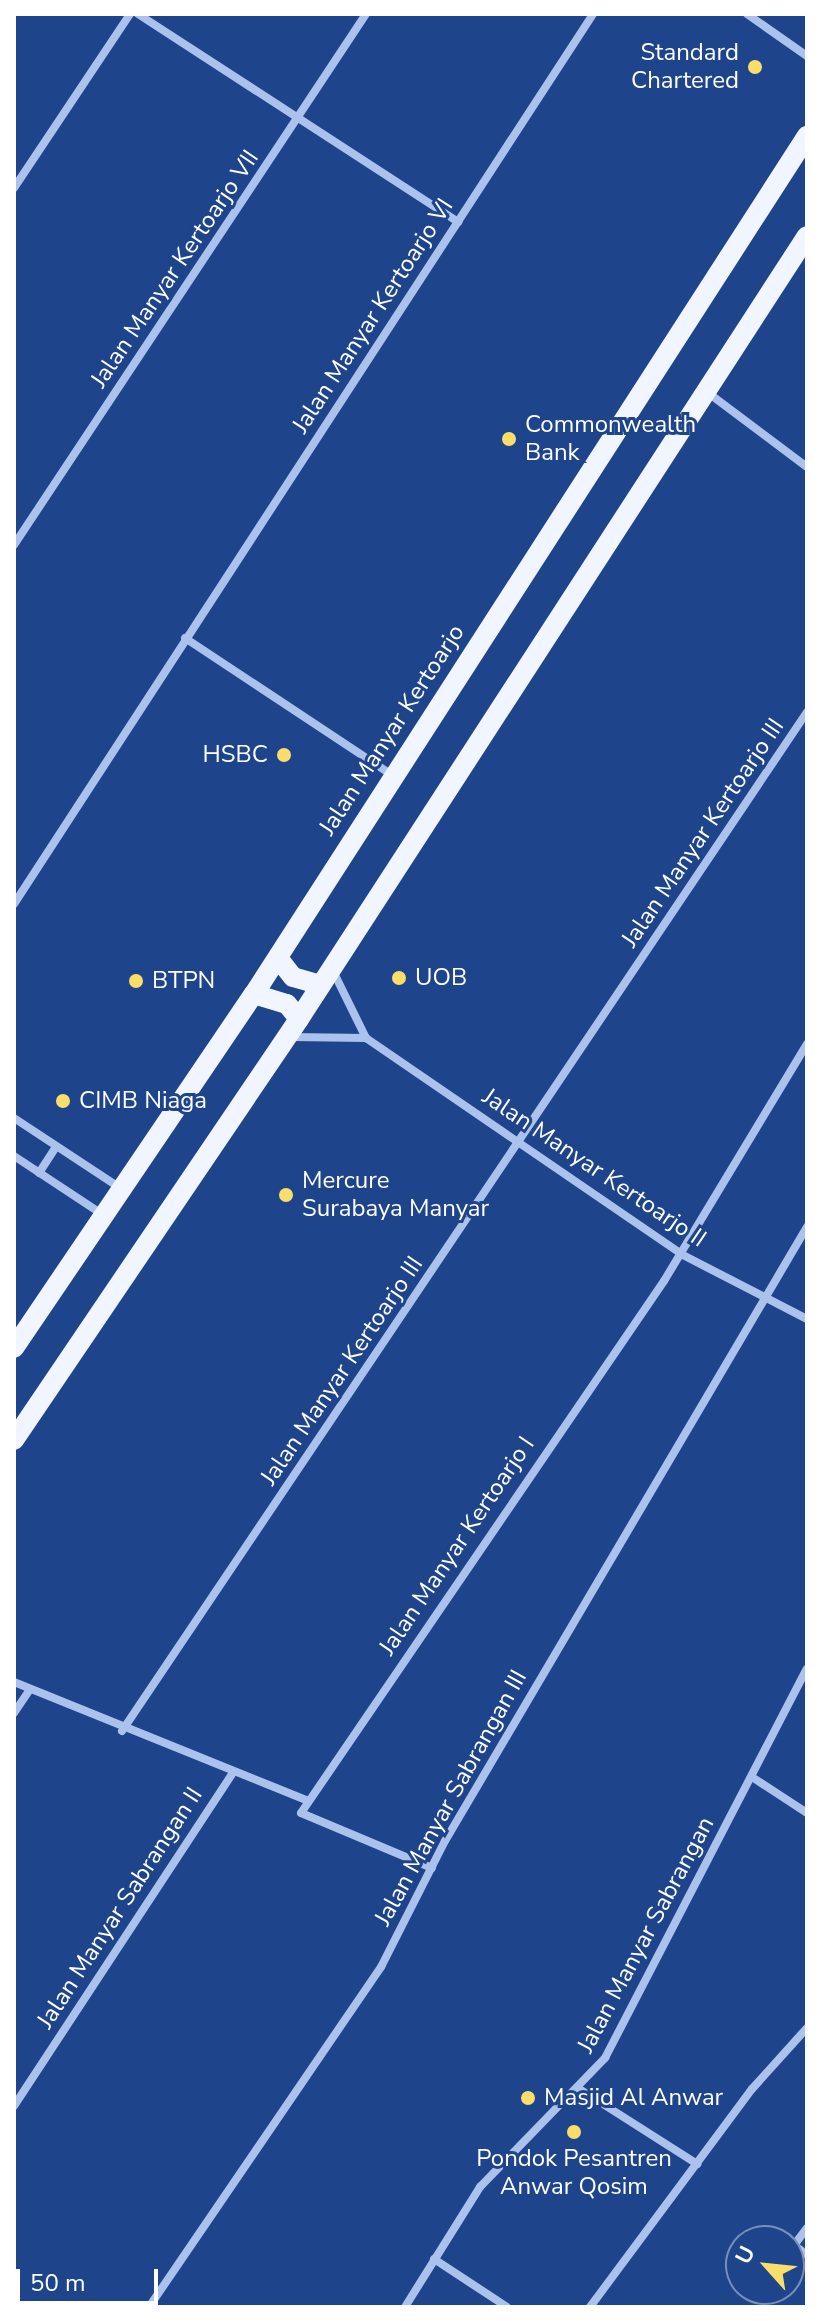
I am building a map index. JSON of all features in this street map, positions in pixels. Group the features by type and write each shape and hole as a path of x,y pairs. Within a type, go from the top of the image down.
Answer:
{"main road":[{"name":"Jalan Manyar Kertoarjo","path":"14,1348 278,958 807,136"},
{"path":"14,1440 299,1019 807,236"},
{"path":"278,958 293,977 321,985"},
{"path":"254,994 287,1004 299,1019"}],"street":[{"path":"14,188 130,14"},
{"path":"138,14 458,222"},
{"name":"Jalan Manyar Kertoarjo VII","path":"14,545 366,14"},
{"name":"Jalan Manyar Kertoarjo VI","path":"14,904 593,14"},
{"path":"747,14 807,56"},
{"path":"707,392 807,467"},
{"path":"185,638 393,776"},
{"name":"Jalan Manyar Kertoarjo III","path":"122,1731 520,1144 807,712"},
{"name":"Jalan Manyar Kertoarjo II","path":"332,967 337,992 366,1038 681,1254 768,1296 807,1319"},
{"path":"284,1038 366,1038"},
{"name":"Jalan Manyar Kertoarjo I","path":"308,1801 681,1254 807,1044"},
{"path":"14,1118 121,1189"},
{"path":"39,1173 56,1147"},
{"path":"14,1156 102,1214"},
{"name":"Jalan Manyar Sabrangan III","path":"149,2307 381,1967 432,1868 807,1227"},
{"name":"Jalan Manyar Sabrangan","path":"405,2307 480,2187 581,2090 637,2004 755,1779 807,1672"},
{"path":"14,1682 122,1731 308,1801 301,1813 432,1868"},
{"path":"14,1713 29,1691"},
{"name":"Jalan Manyar Sabrangan II","path":"14,2106 233,1772"},
{"path":"755,1779 807,1813"},
{"path":"590,2307 697,2164 807,2028"},
{"path":"581,2090 697,2164"},
{"path":"807,2228 794,2245 807,2255"},
{"path":"434,2259 507,2307"}],"place":[{"name":"Standard Chartered","path":"755,67"},
{"name":"Commonwealth Bank","path":"509,439"},
{"name":"HSBC","path":"284,755"},
{"name":"UOB","path":"399,978"},
{"name":"BTPN","path":"136,981"},
{"name":"CIMB Niaga","path":"63,1101"},
{"name":"Mercure Surabaya Manyar","path":"286,1195"},
{"name":"Masjid Al Anwar","path":"528,2098"},
{"name":"Pondok Pesantren Anwar Qosim","path":"574,2132"}]}
